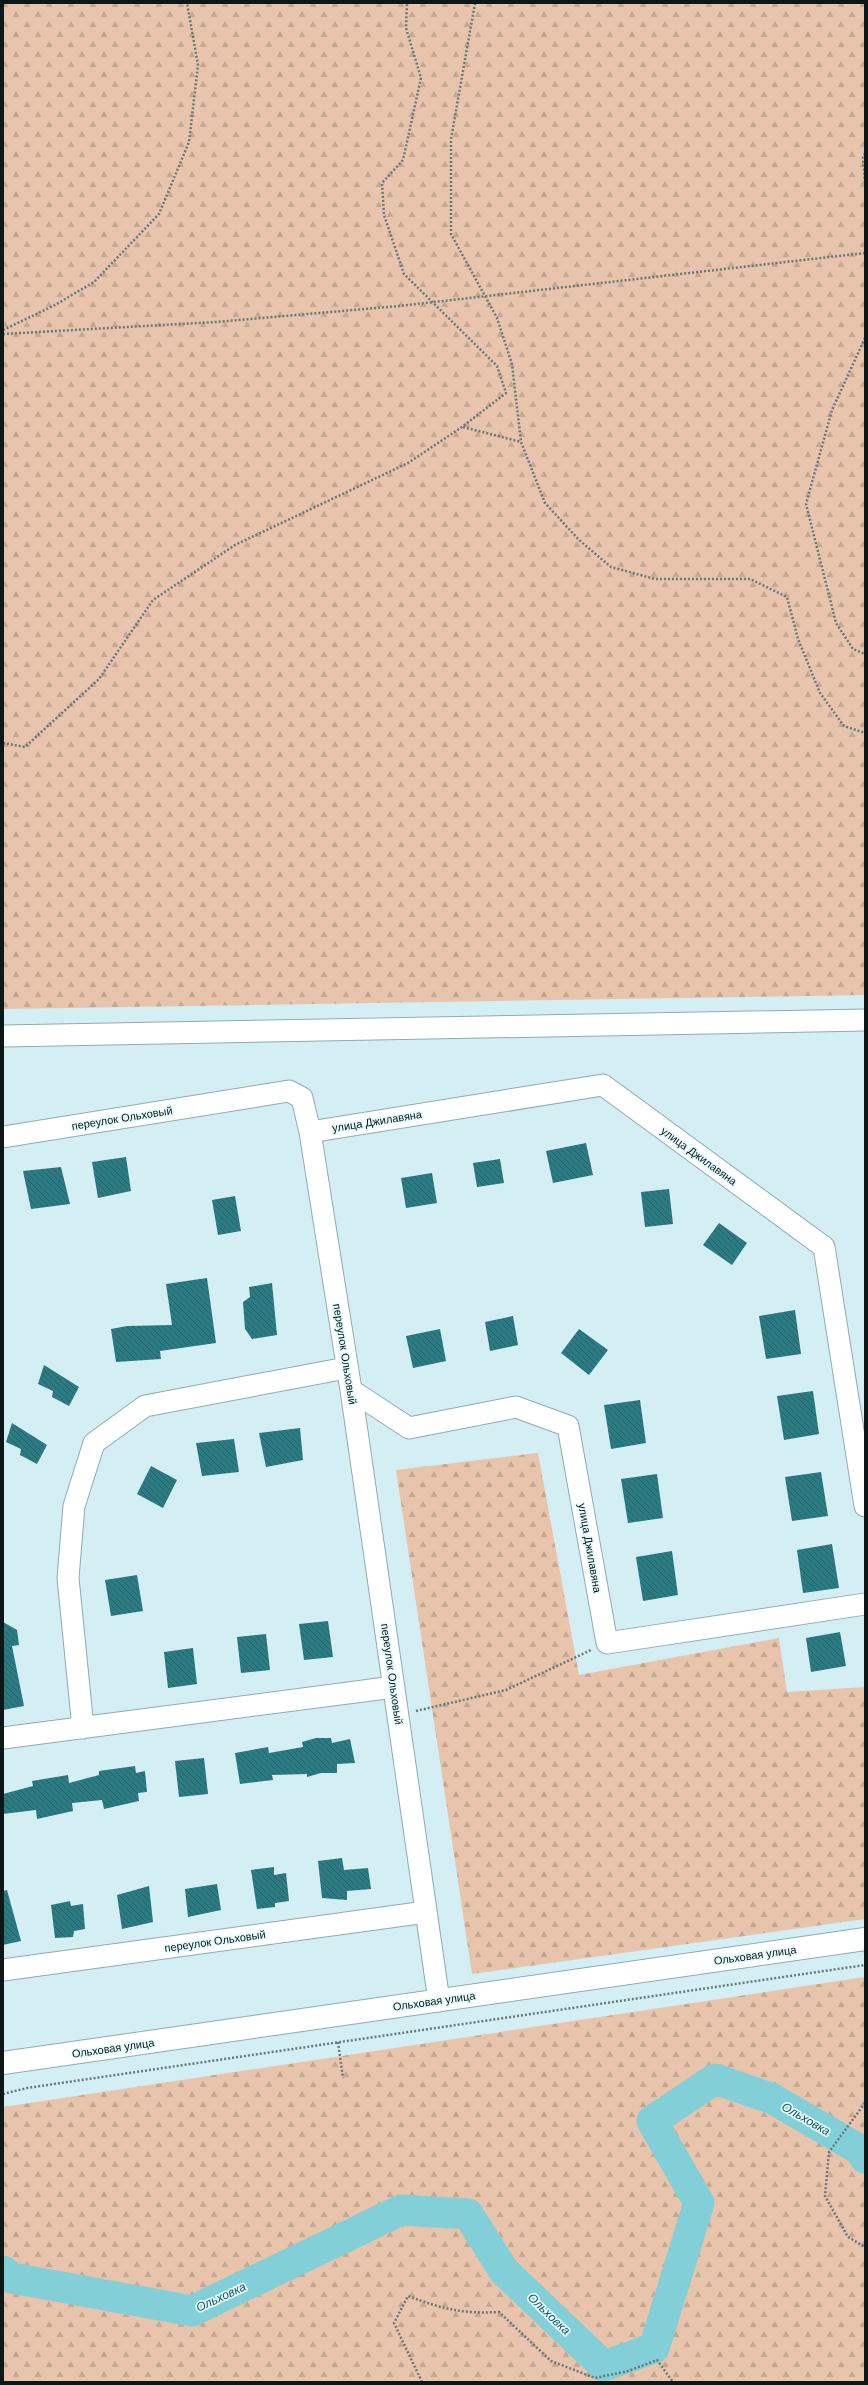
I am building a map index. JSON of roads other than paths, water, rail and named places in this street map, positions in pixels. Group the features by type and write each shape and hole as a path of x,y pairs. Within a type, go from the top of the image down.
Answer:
{"main road":[{"name":"Ольховая улица","path":"3,2064 865,1939"}],"street":[{"path":"3,1036 865,1020"},
{"name":"улица Джилавяна","path":"310,1132 603,1085 824,1247 865,1506"},
{"name":"переулок Ольховый","path":"3,1138 289,1091 302,1098 310,1132 346,1368 351,1390 439,2001"},
{"path":"83,1728 68,1578 74,1506 94,1443 145,1406 346,1368"},
{"name":"улица Джилавяна","path":"351,1390 409,1428 516,1407 568,1426 608,1643 865,1604"},
{"path":"3,1738 394,1687"},
{"name":"переулок Ольховый","path":"3,1970 426,1912"}],"waterway":[{"name":"Ольховка","path":"3,2271 12,2278 192,2311 401,2210 468,2214 504,2271 604,2366 654,2348 699,2203 652,2121 715,2079 773,2099 860,2150 865,2158"}]}
